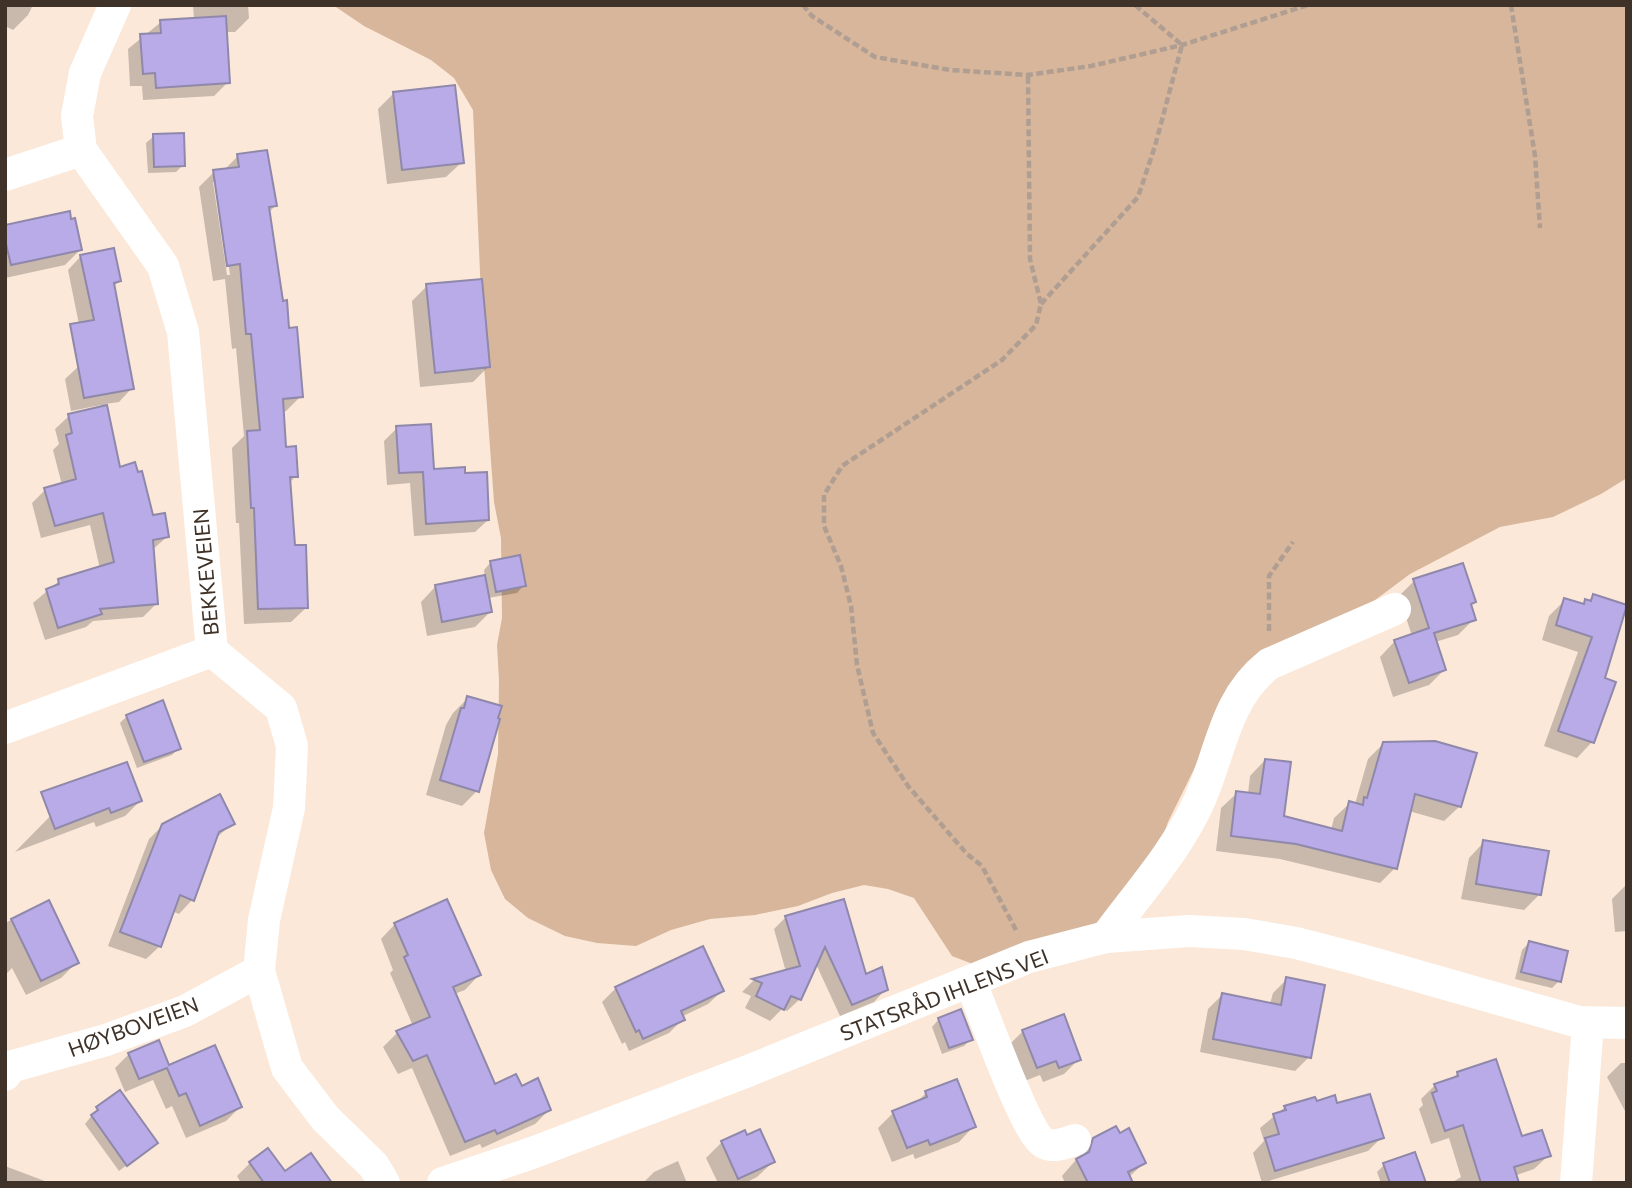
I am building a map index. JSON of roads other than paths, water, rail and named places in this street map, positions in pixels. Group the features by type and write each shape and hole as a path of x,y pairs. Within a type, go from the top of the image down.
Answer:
{"street":[{"name":"BEKKEVEIEN","path":"115,5 85,73 77,116 81,150 163,266 183,332 212,651 281,708 292,746 289,808 264,920 259,971 287,1068 325,1118 374,1166 383,1183"},
{"path":"5,175 81,150"},
{"path":"1106,937 1178,841 1196,808 1241,693 1253,677 1269,664 1395,609"},
{"path":"5,728 212,651"},
{"name":"STATSRÅD IHLENS VEI","path":"443,1183 532,1153 736,1076 1029,957 1106,937 1189,931 1244,934 1296,943 1553,1016 1588,1023 1627,1023"},
{"name":"HØYBOVEIEN","path":"5,1075 10,1067 106,1040 185,1011 259,971"},
{"path":"970,981 1019,1104 1039,1139 1047,1145 1075,1140"},
{"path":"1576,1183 1588,1023"}]}
